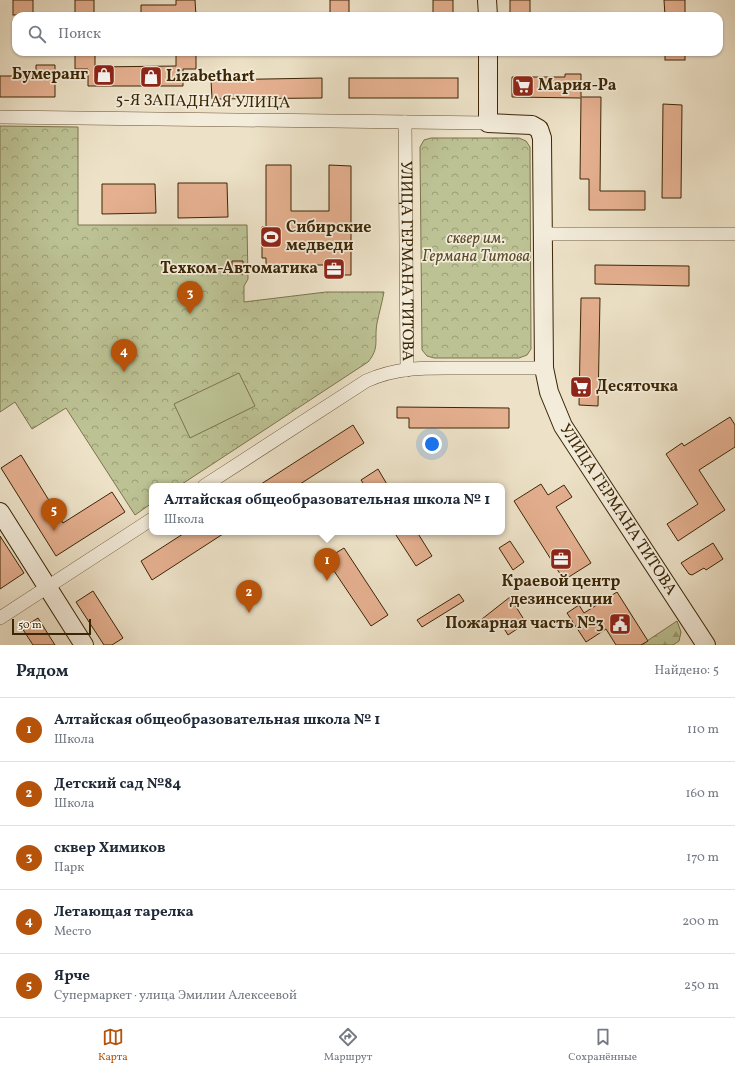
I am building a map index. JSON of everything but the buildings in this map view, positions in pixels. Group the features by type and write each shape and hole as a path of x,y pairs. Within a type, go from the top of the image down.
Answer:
{"street":[{"path":"487,0 488,12"},
{"path":"488,56 488,123"},
{"name":"5-Я ЗАПАДНАЯ УЛИЦА","path":"0,117 405,122"},
{"name":"УЛИЦА ГЕРМАНА ТИТОВА","path":"544,368 407,370 405,122 532,125 538,129 542,138 544,368 549,392 563,426 704,644"},
{"path":"543,234 735,234"},
{"path":"209,483 366,381 381,374 407,370"},
{"path":"0,512 84,645"},
{"path":"0,618 149,521"}],"green space":[{"path":"0,126 78,127 78,225 247,225 248,279 244,286 244,302 326,292 384,292 376,329 376,344 372,357 368,362 184,483 149,483 149,505 135,515 66,408 32,429 15,402 0,412"},
{"name":"сквер им. Германа Титова","path":"431,138 519,138 526,141 530,147 531,349 527,355 519,358 434,358 427,356 422,350 420,147 424,140"},
{"path":"239,373 255,406 190,438 174,404"},
{"path":"677,621 681,632 679,641 673,645 641,645"}],"place":[{"name":"Бумеранг","path":"104,75"},
{"name":"Lizabethart","path":"151,77"},
{"name":"Мария-Ра","path":"523,86"},
{"name":"Сибирские медведи","path":"271,237"},
{"name":"Техком-Автоматика","path":"334,269"},
{"name":"сквер Химиков","path":"190,314"},
{"name":"Летающая тарелка","path":"124,372"},
{"name":"Десяточка","path":"581,387"},
{"name":"Ярче","path":"54,531"},
{"name":"Краевой центр дезинсекции","path":"561,559"},
{"name":"Алтайская общеобразовательная школа № 1","path":"327,581"},
{"name":"Детский сад №84","path":"249,613"},
{"name":"Пожарная часть №3","path":"620,624"}]}
